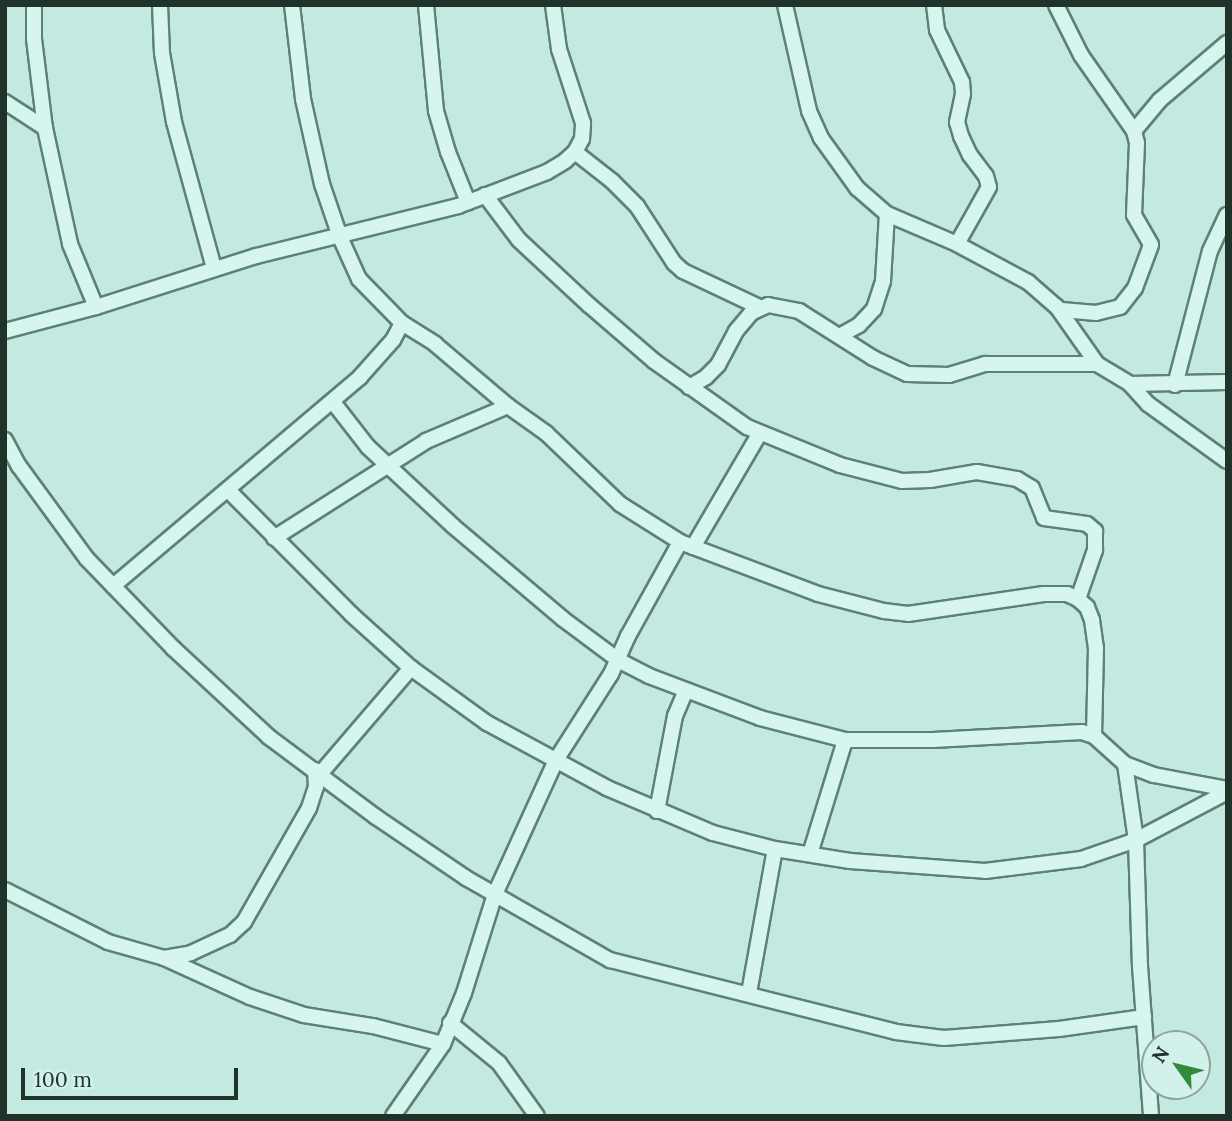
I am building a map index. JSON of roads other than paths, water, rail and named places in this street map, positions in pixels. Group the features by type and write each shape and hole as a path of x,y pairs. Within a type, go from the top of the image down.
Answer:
{"street":[{"path":"34,5 33,39 45,128 70,244 96,307"},
{"path":"160,5 162,53 174,122 215,268"},
{"path":"292,5 303,99 322,184 340,237 359,279 402,323 435,344 508,407 546,433 620,504 686,544 818,594 884,611 908,614 1044,594 1067,594 1079,599 1087,607 1092,620 1096,648 1094,736"},
{"path":"426,5 436,111 454,171 468,202"},
{"path":"5,331 96,307 215,268 468,202 547,172 575,152 582,139 583,123 559,49 553,5"},
{"path":"785,5 809,111 821,138 858,188 887,214 957,244 1028,282 1059,310 1097,364 1130,384 1148,404 1227,461"},
{"path":"934,5 937,30 962,82 963,94 957,122 959,129 970,155 986,176 989,187 957,244"},
{"path":"1056,5 1081,55 1134,131 1137,143 1134,215 1151,245 1129,298 1120,306 1096,313 1059,310"},
{"path":"1134,131 1160,100 1227,43"},
{"path":"5,102 45,128"},
{"path":"575,152 612,181 637,206 674,263 683,271 759,307 791,308 841,335 873,358 907,374 948,375 985,364 1097,364"},
{"path":"485,195 519,240 654,361 760,433 840,465 902,481 930,481 977,472 1026,482 1037,498 1044,518 1087,524 1095,531 1095,550 1079,599"},
{"path":"841,335 859,325 874,309 883,281 887,214"},
{"path":"1175,385 1210,251 1227,215"},
{"path":"689,387 706,377 718,365 737,331 759,307"},
{"path":"113,586 333,402 383,354 402,323"},
{"path":"1130,384 1227,382"},
{"path":"333,402 368,447 453,526 563,619 618,660 686,690 760,718 845,740 933,740 1063,731 1094,736 1125,764 1154,775 1227,790"},
{"path":"274,538 426,441 508,407"},
{"path":"393,1116 443,1044 464,993 495,894 556,760 618,660 628,636 760,433"},
{"path":"6,442 19,466 87,559 173,648 259,728 386,824 495,894 610,960 895,1032 944,1038 1059,1029 1144,1017"},
{"path":"228,490 274,538 411,667 487,723 607,788 713,833 775,849 985,872 1081,859 1136,839 1227,790"},
{"path":"164,958 191,953 239,929 309,808 316,787 317,772 411,667"},
{"path":"657,811 675,716 686,690"},
{"path":"810,854 845,740"},
{"path":"1125,764 1136,839 1151,1116"},
{"path":"749,993 775,849"},
{"path":"5,890 108,942 164,958 250,998 304,1015 373,1027 443,1044"},
{"path":"450,1023 499,1063 537,1116"}]}
